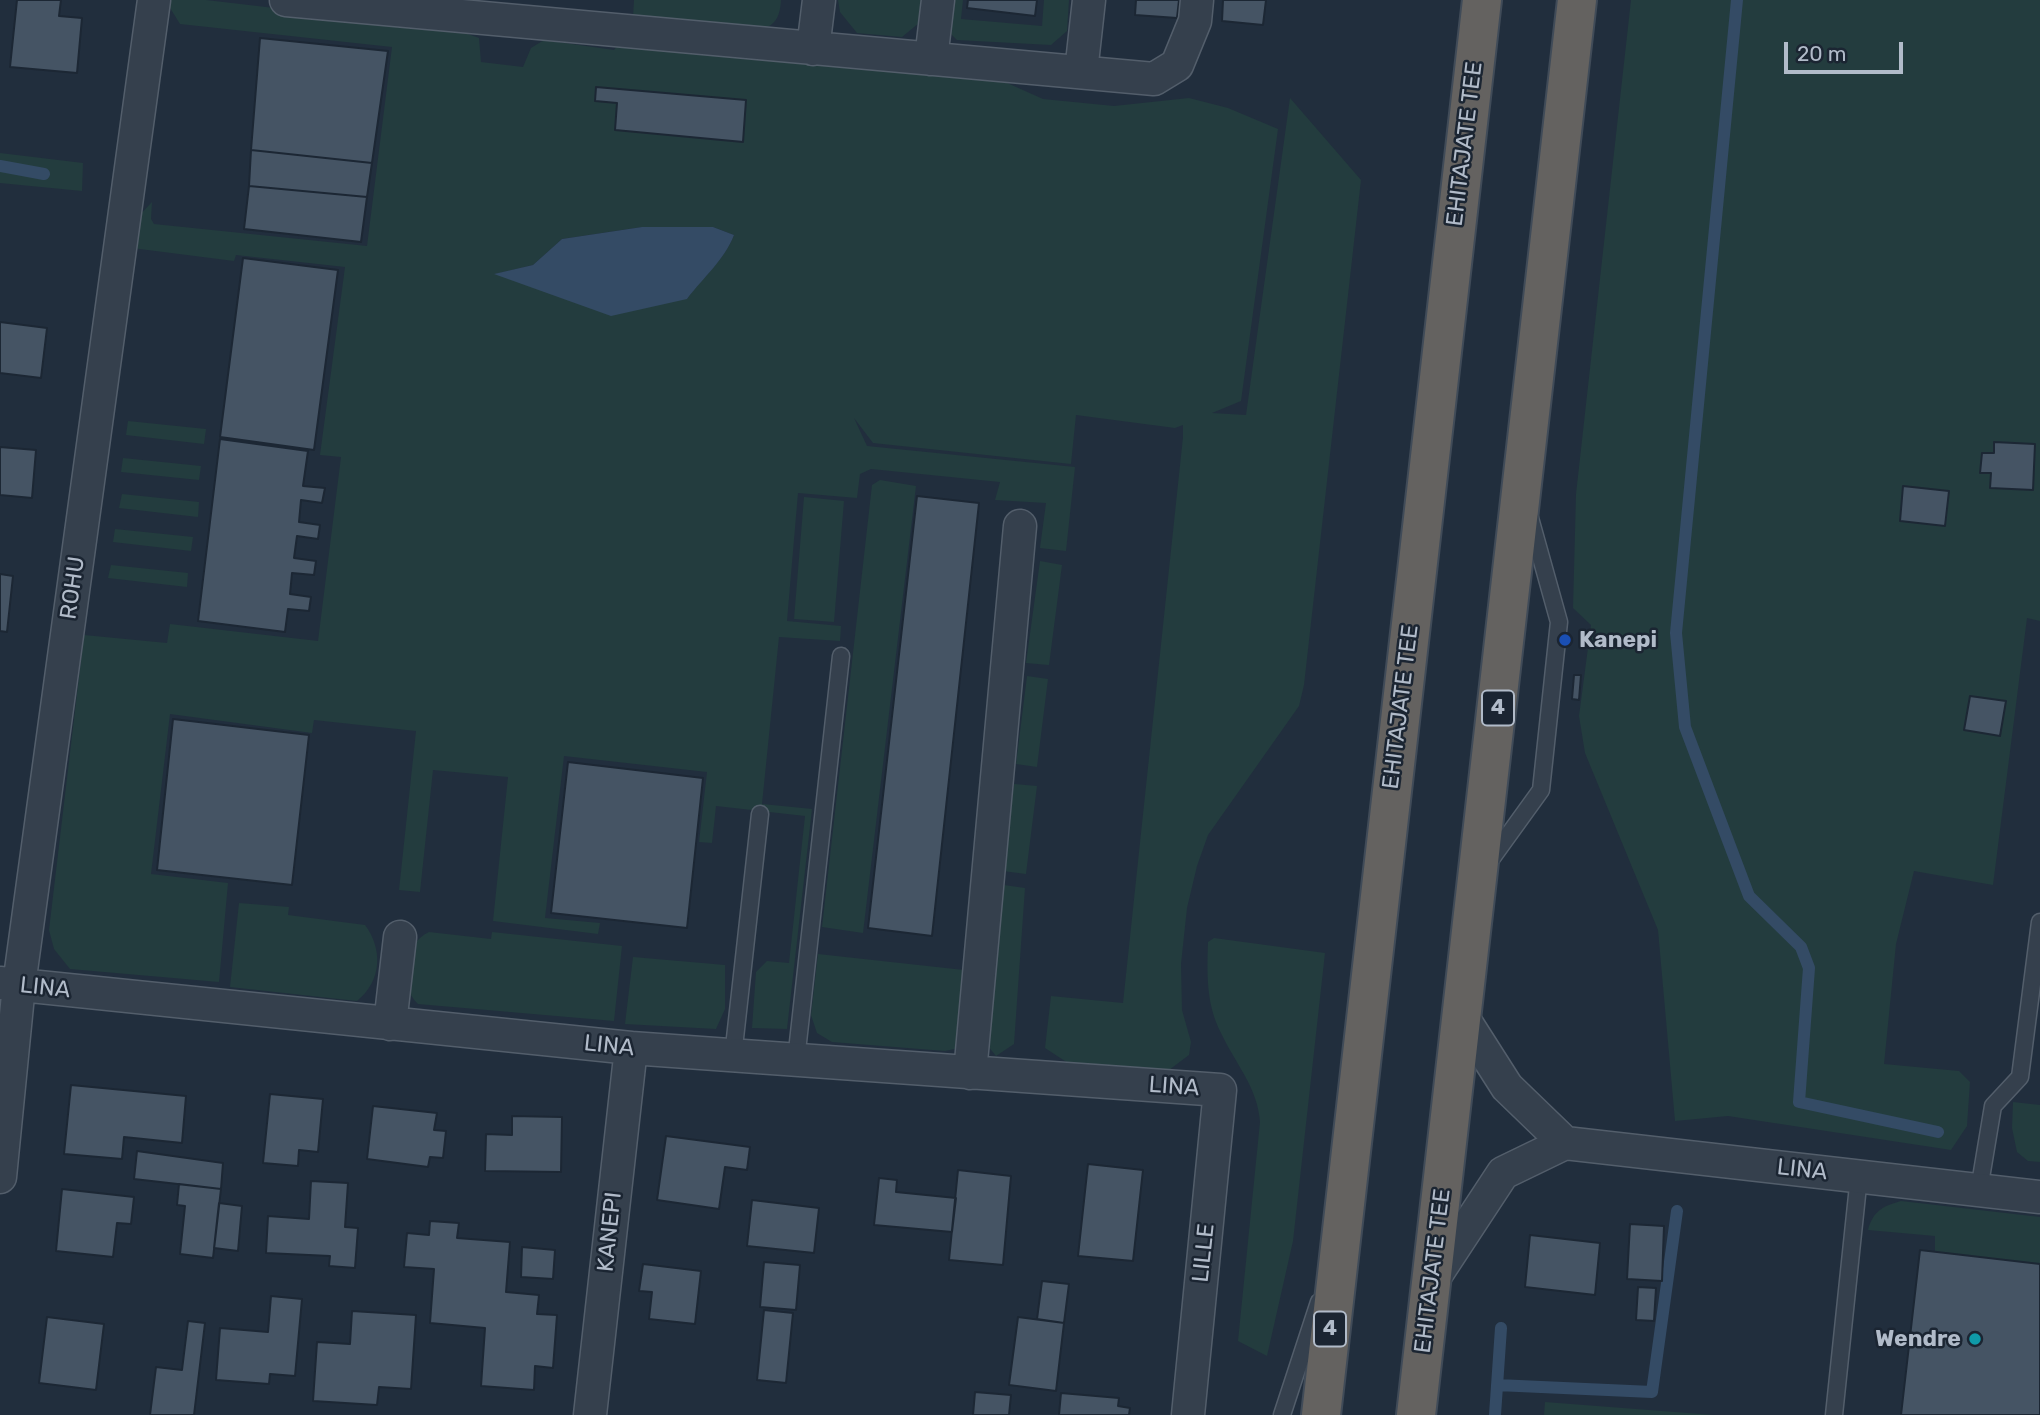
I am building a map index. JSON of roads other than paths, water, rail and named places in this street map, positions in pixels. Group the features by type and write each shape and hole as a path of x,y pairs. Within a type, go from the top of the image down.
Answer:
{"highway":[{"name":"EHITAJATE TEE","path":"1321,1415 1482,0"},
{"name":"EHITAJATE TEE","path":"1416,1415 1577,0"}],"street":[{"name":"ROHU","path":"0,1177 9,984 154,0"},
{"path":"286,0 378,4 814,49 1154,79 1177,65 1195,22 1197,0"},
{"path":"814,49 818,0"},
{"path":"931,60 938,0"},
{"path":"1081,72 1090,0"},
{"path":"970,1073 1020,526"},
{"path":"390,1024 400,937"},
{"name":"LINA","path":"9,984 631,1048 1220,1090"},
{"path":"1432,1282 1503,1173 1565,1143 1507,1087 1463,1018"},
{"name":"KANEPI","path":"590,1415 631,1048"},
{"name":"LILLE","path":"1188,1415 1220,1090"},
{"name":"LINA","path":"1565,1143 2040,1196"}],"lane":[{"path":"1479,876 1541,790 1559,622 1522,488"},
{"path":"796,1060 841,656"},
{"path":"733,1056 760,814"},
{"path":"1979,1190 1993,1106 2020,1077 2040,922"},
{"path":"1835,1415 1859,1176"},
{"path":"1282,1415 1340,1244"}],"water":[{"path":"642,227 713,227 734,235 719,260 687,299 611,316 494,274 533,265 562,239"}],"waterway":[{"path":"1737,0 1676,633 1685,727 1749,896 1801,947 1809,968 1799,1102 1938,1132"},
{"path":"0,166 44,174"},
{"path":"1497,1385 1652,1392 1677,1211"},
{"path":"1495,1415 1501,1328"}],"place":[{"name":"Kanepi","path":"1565,640"},
{"name":"Wendre","path":"1975,1339"}]}
